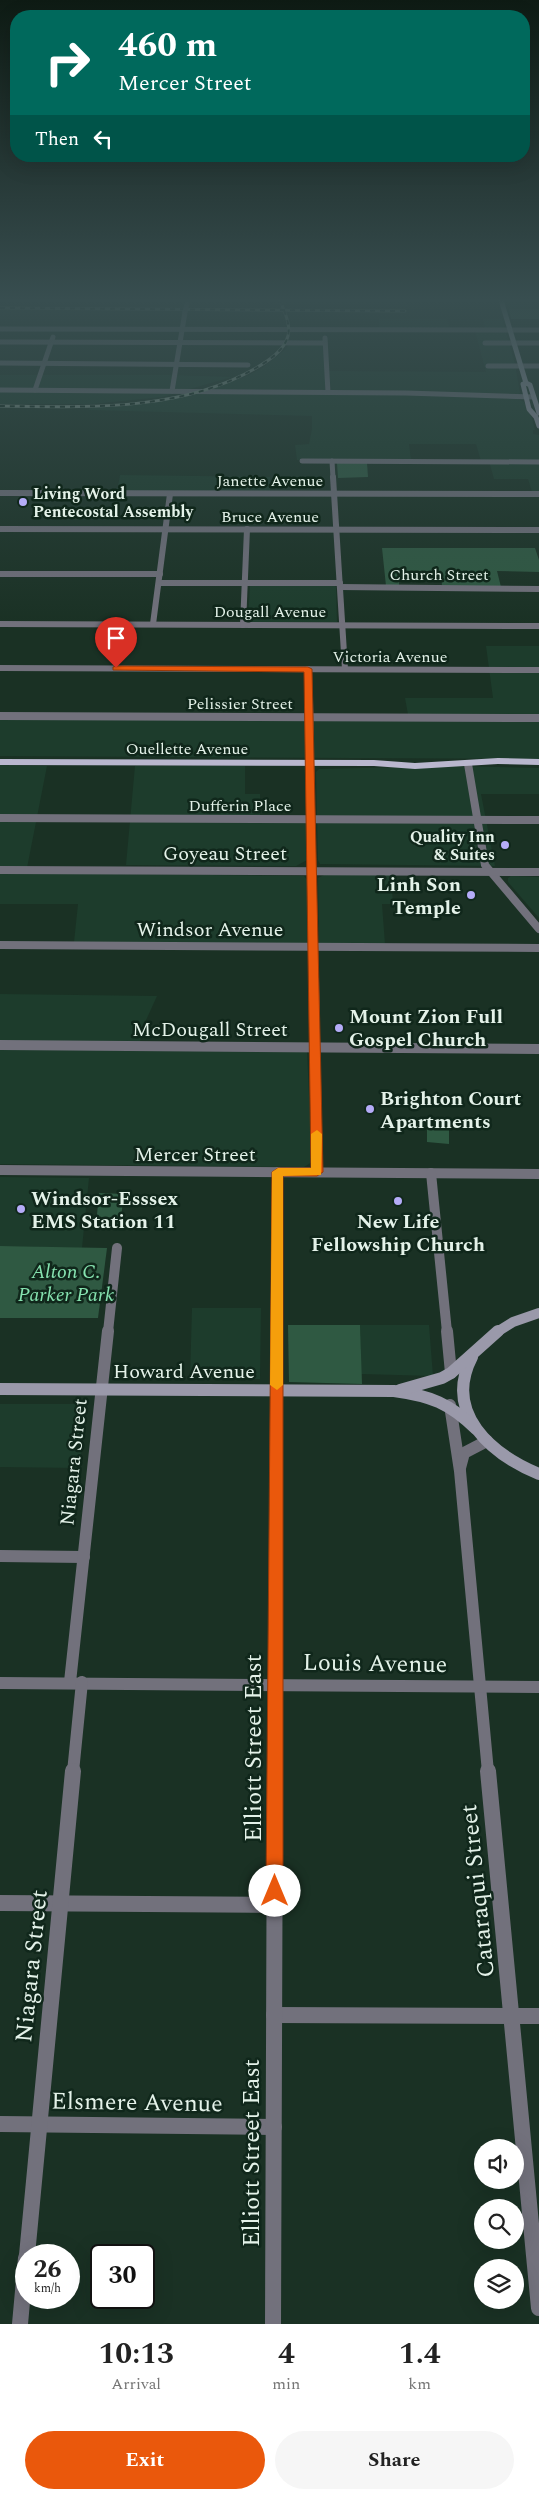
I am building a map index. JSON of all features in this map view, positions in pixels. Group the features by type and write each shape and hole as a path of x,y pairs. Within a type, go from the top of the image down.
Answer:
{"main road":[{"path":"538,415 539,426"},
{"name":"Ouellette Avenue","path":"0,762 374,763 389,765 539,762"},
{"name":"Ouellette Avenue","path":"468,764 539,767"},
{"path":"394,1391 442,1378 451,1373 498,1330 515,1320 539,1313"},
{"path":"475,1352 464,1374 462,1389 465,1405 476,1429 487,1441 513,1462 539,1474"},
{"name":"Howard Avenue","path":"0,1389 394,1391 427,1396 450,1404 476,1429"}],"street":[{"path":"302,461 539,462"},
{"path":"332,461 345,670"},
{"path":"153,624 170,494"},
{"name":"Janette Avenue","path":"1,495 539,494"},
{"name":"Bruce Avenue","path":"0,529 539,530"},
{"path":"243,625 247,529"},
{"path":"0,574 160,574"},
{"name":"Church Street","path":"159,583 539,589"},
{"name":"Dougall Avenue","path":"0,624 539,626"},
{"name":"Victoria Avenue","path":"0,668 539,670"},
{"path":"308,669 317,1172"},
{"name":"Pelissier Street","path":"0,716 539,718"},
{"path":"468,764 485,865 539,929"},
{"name":"Dufferin Place","path":"0,818 539,820"},
{"name":"Goyeau Street","path":"0,870 539,872"},
{"name":"Windsor Avenue","path":"0,945 539,948"},
{"name":"McDougall Street","path":"0,1046 539,1049"},
{"name":"Mercer Street","path":"0,1170 539,1174"},
{"name":"Elliott Street East","path":"273,2324 278,1172"},
{"path":"431,1173 451,1373"},
{"name":"Niagara Street","path":"27,2244 61,1903 84,1557 117,1248"},
{"name":"Cataraqui Street","path":"450,1404 460,1471 539,2308"},
{"path":"460,1471 464,1453 487,1441"},
{"path":"0,1556 84,1557"},
{"name":"Louis Avenue","path":"0,1683 76,1682 539,1687"},
{"path":"0,1902 275,1906"},
{"path":"274,2015 539,2016"},
{"name":"Elsmere Avenue","path":"0,2124 274,2127"},
{"name":"Niagara Street","path":"20,2324 21,2309"}],"shaded area":[{"path":"90,408 527,408 535,430 533,430 533,434 539,435 539,496 533,495 528,479 494,479 489,461 481,461 476,444 409,444 411,460 297,460 295,445 309,444 312,416 89,410"},
{"path":"120,475 270,477 270,492 117,492"},
{"path":"250,585 334,585 336,587 337,622 248,622"},
{"path":"486,646 539,646 539,759 0,756 0,718 409,720 405,698 493,698"},
{"path":"0,765 47,766 26,873 304,876 307,880 309,944 74,942 78,904 0,904"},
{"path":"135,766 245,766 245,794 260,794 260,817 307,818 307,860 296,866 126,865"},
{"path":"448,766 539,768 539,794 481,794 495,866 320,864 318,860 316,772 319,769"},
{"path":"324,875 391,875 393,904 382,904 385,944 319,944 318,878"},
{"path":"511,876 539,877 539,918 508,882 508,878"},
{"path":"0,994 157,996 142,1029 140,1042 0,1041"},
{"path":"0,1049 307,1051 312,1162 304,1167 0,1164"},
{"path":"0,1177 89,1178 82,1248 0,1246"},
{"path":"192,1308 261,1308 260,1379 190,1378"},
{"path":"360,1325 429,1325 433,1376 361,1374"},
{"path":"0,1404 84,1404 80,1468 0,1467"}],"green space":[{"path":"337,463 367,463 368,477 338,478"},
{"path":"382,548 535,548 539,560 539,572 497,571 501,587 442,586 441,571 399,571 399,586 386,586"},
{"path":"427,1128 449,1129 449,1144 427,1142"},
{"path":"99,1193 124,1194 120,1225 96,1225"},
{"name":"Alton C. Parker Park","path":"0,1246 107,1248 98,1318 0,1318"},
{"path":"288,1325 360,1325 362,1384 289,1382"}],"slow traffic":[{"path":"277,1385 278,1172 317,1172 317,1134"}],"place":[{"name":"Living Word Pentecostal Assembly","path":"23,502"},
{"name":"Quality Inn & Suites","path":"505,845"},
{"name":"Linh Son Temple","path":"471,895"},
{"name":"Mount Zion Full Gospel Church","path":"339,1028"},
{"name":"Brighton Court Apartments","path":"370,1109"},
{"name":"New Life Fellowship Church","path":"398,1201"},
{"name":"Windsor-Esssex EMS Station 11","path":"21,1209"}],"route":[{"path":"116,668 308,669 317,1172 278,1172 275,1891"}]}
